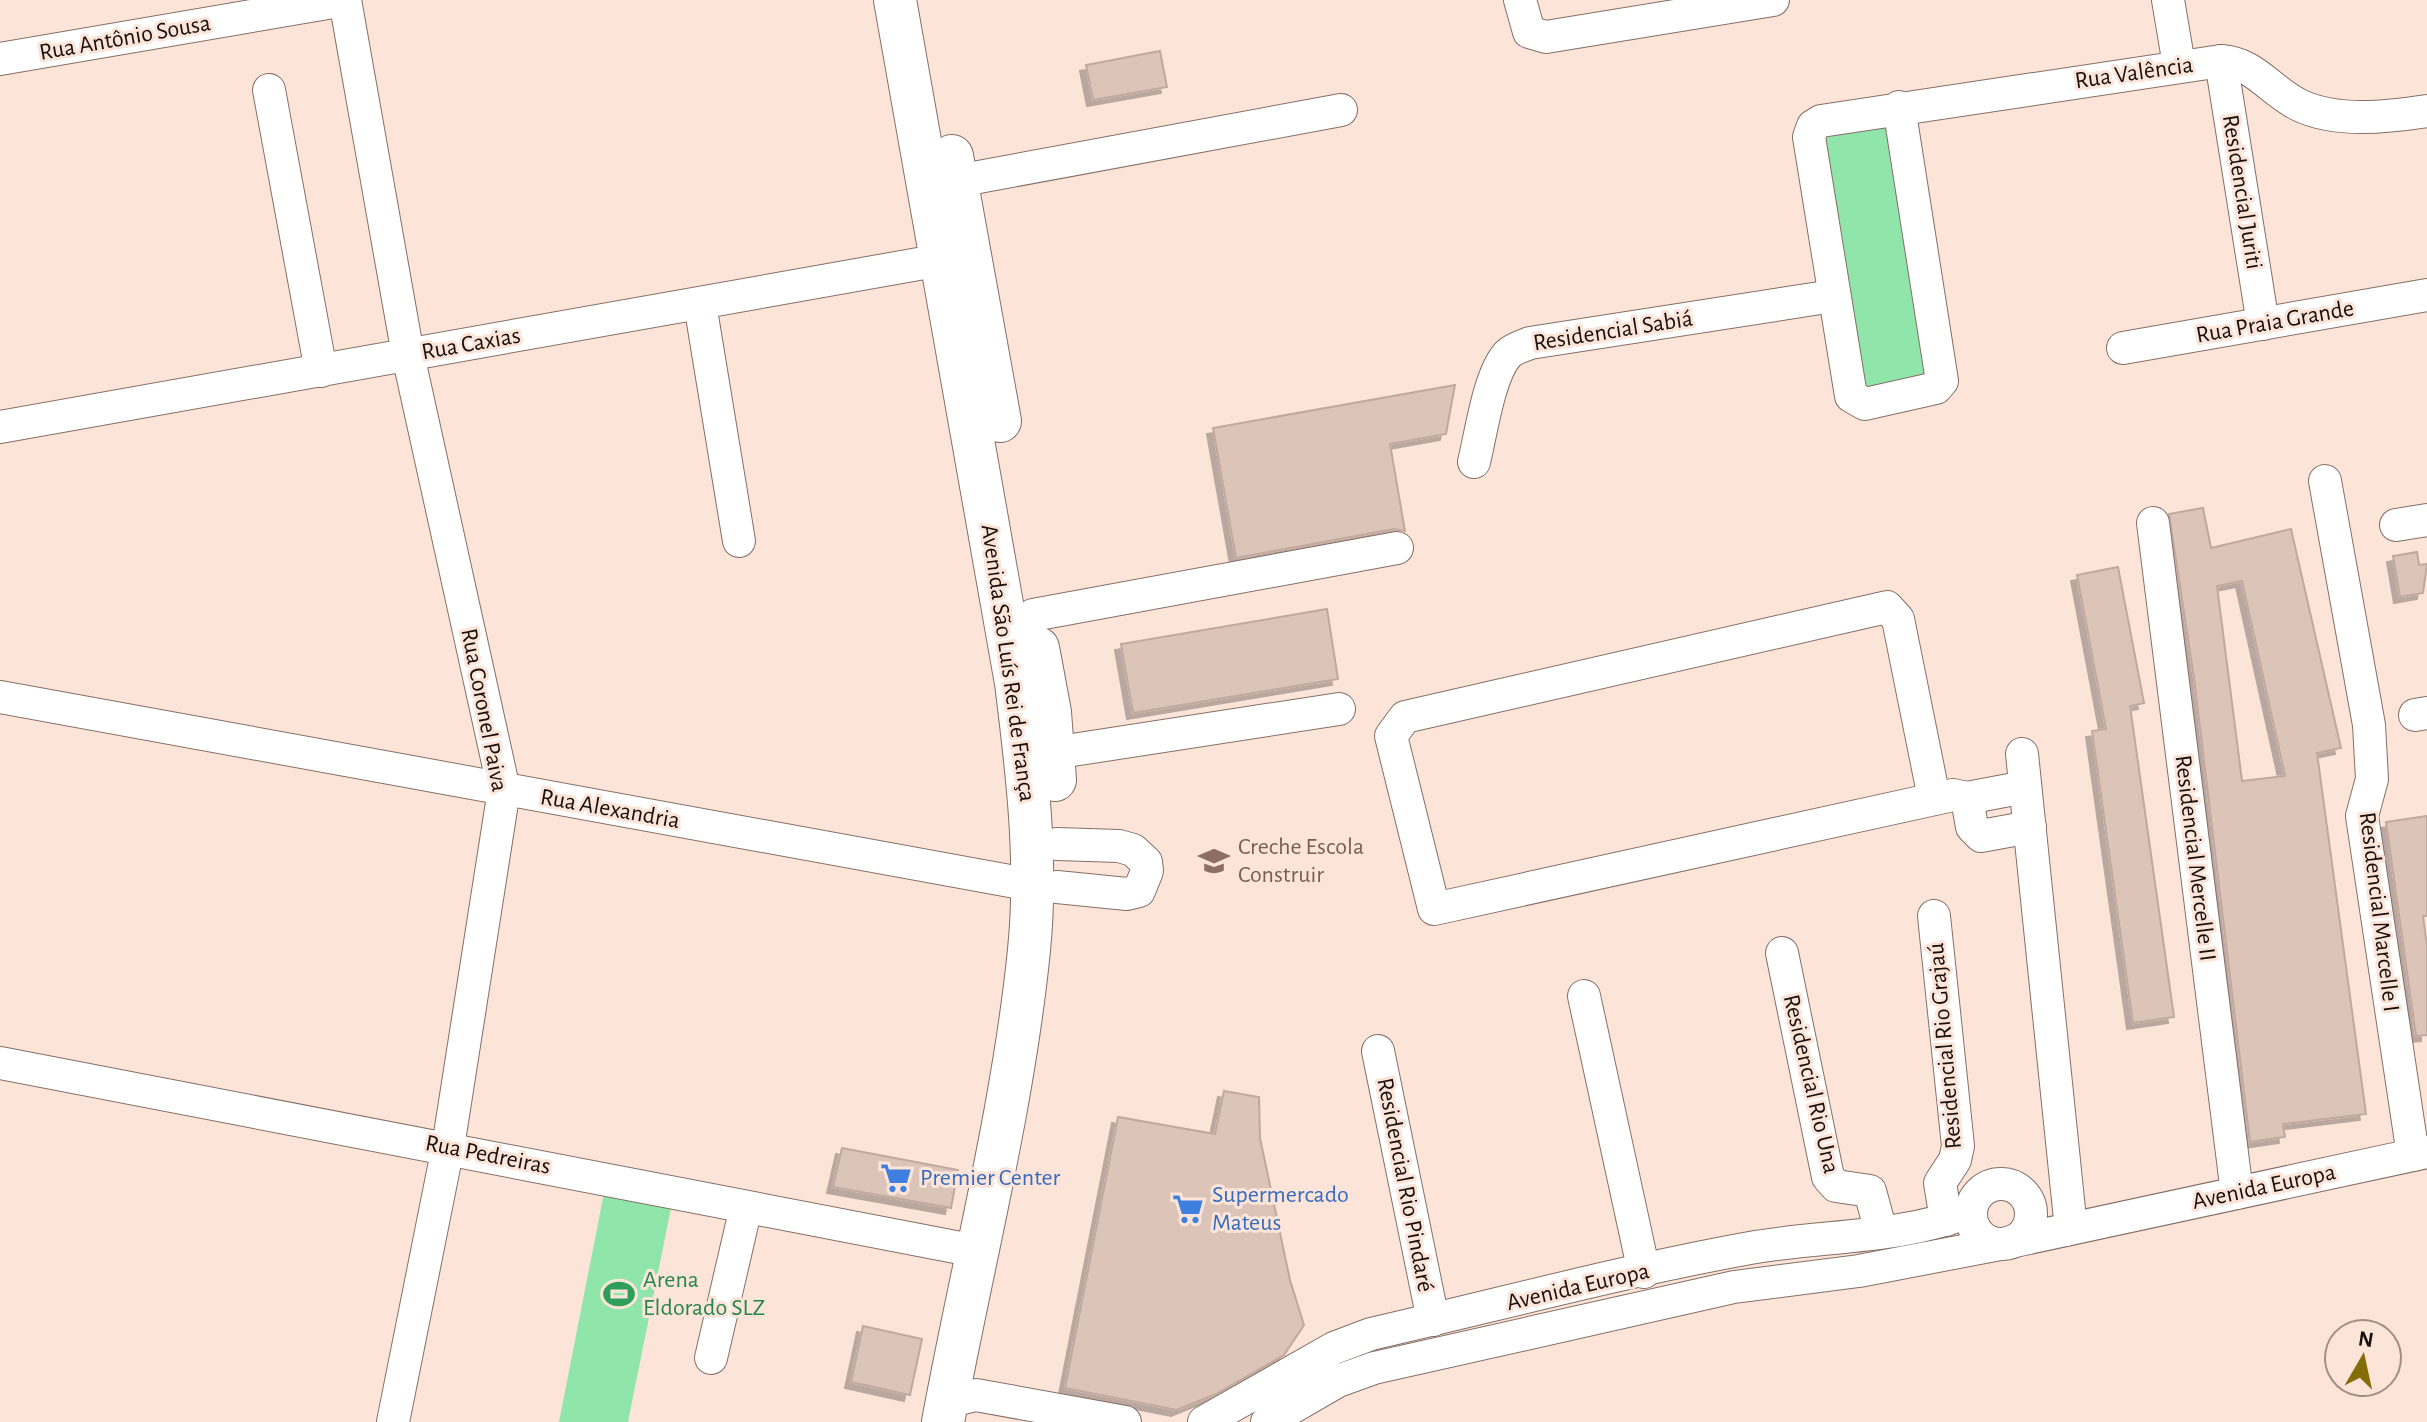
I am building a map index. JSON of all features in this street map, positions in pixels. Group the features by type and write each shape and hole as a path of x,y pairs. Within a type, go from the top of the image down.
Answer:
{"main road":[{"name":"Avenida São Luís Rei de França","path":"895,0 1016,683 1055,950 1046,1023 959,1410"},
{"name":"Avenida São Luís Rei de França","path":"923,0 1033,615 1053,753 1057,844 1045,886 976,1251 959,1410"}],"street":[{"name":"Rua Antônio Sousa","path":"0,59 345,0"},
{"name":"Rua Coronel Paiva","path":"345,0 408,355 504,790 448,1147 393,1422"},
{"path":"1520,0 1529,32 1546,37 1773,0"},
{"path":"2168,0 2179,65"},
{"name":"Rua Valência","path":"1833,296 1809,137 1813,126 1829,118 2221,61 2248,67 2291,100 2319,112 2393,116 2427,111"},
{"name":"Residencial Juriti","path":"2221,61 2263,324"},
{"path":"269,90 321,371"},
{"path":"1833,296 1851,396 1856,401 1865,404 1936,388 1942,381 1899,107"},
{"path":"957,181 1341,110"},
{"name":"Rua Caxias","path":"0,427 408,355 701,313 941,260"},
{"name":"Rua Praia Grande","path":"2123,348 2427,295"},
{"name":"Residencial Sabiá","path":"1474,462 1495,381 1501,363 1511,351 1530,343 1833,296"},
{"path":"701,313 739,541"},
{"name":"Residencial Marcelle I","path":"2325,481 2369,725 2372,779 2362,816 2420,1153"},
{"name":"Residencial Mercelle II","path":"2153,523 2237,1193"},
{"path":"1033,615 1397,548"},
{"path":"1934,798 1898,619 1887,607 1405,717 1391,736 1434,909 1934,798 1953,795 1967,798 2025,787"},
{"name":"Rua Alexandria","path":"0,697 1045,886 1127,894 1139,891 1147,871 1146,862 1133,850 1057,844"},
{"path":"1053,753 1339,709"},
{"path":"2022,754 2063,1169 2079,1224"},
{"path":"1967,798 1972,827 1981,836 2030,827"},
{"name":"Residencial Rio Grajaú","path":"1934,916 1958,1146 1955,1160 1940,1183 1959,1216"},
{"name":"Residencial Rio Una","path":"1782,953 1828,1177 1836,1186 1870,1191 1881,1232"},
{"path":"1584,996 1644,1272"},
{"name":"Residencial Rio Pindaré","path":"1378,1051 1433,1320"},
{"name":"Rua Pedreiras","path":"0,1063 448,1147 743,1217 976,1251"},
{"name":"Avenida Europa","path":"1267,1422 1338,1381 1374,1368 1734,1287 1859,1271 2005,1243 2079,1224 2420,1153"},
{"path":"1959,1216 1972,1221 1982,1237 2005,1243 2026,1230 2024,1200 2063,1169"},
{"name":"Avenida Europa","path":"1204,1422 1250,1411 1353,1339 1762,1246 1881,1232 1959,1216 1979,1193 1998,1184 2024,1200 2079,1224"},
{"path":"711,1358 743,1217"},
{"path":"959,1410 1125,1422"}],"green space":[{"path":"1890,121 1935,373 1863,389 1823,135"},
{"name":"Arena Eldorado SLZ","path":"604,1193 671,1208 628,1422 559,1422"}],"building":[{"path":"1160,51 1167,87 1093,100 1086,65"},
{"path":"1455,385 1446,434 1390,444 1405,531 1394,529 1236,558 1213,428"},
{"path":"2203,508 2211,548 2291,529 2341,748 2317,753 2366,1114 2283,1124 2285,1137 2250,1142 2194,678 2169,514","holes":["2242,581 2285,776 2242,781 2217,586"]},
{"path":"2417,552 2419,565 2427,564 2423,593 2400,597 2393,556"},
{"path":"2118,567 2144,703 2130,706 2174,1017 2133,1023 2092,731 2106,729 2077,575"},
{"path":"1327,609 1338,679 1133,713 1121,644"},
{"path":"2427,816 2427,916 2423,916 2427,946 2427,1035 2416,1036 2386,822"},
{"name":"Supermercado Mateus","path":"1224,1091 1259,1097 1260,1138 1290,1280 1304,1325 1284,1355 1216,1394 1177,1410 1065,1388 1118,1117 1215,1134"},
{"name":"Premier Center","path":"842,1148 958,1170 951,1208 833,1187"},
{"path":"863,1326 922,1339 910,1395 851,1382"}],"place":[{"name":"Creche Escola Construir","path":"1214,861"},
{"name":"Premier Center","path":"896,1178"},
{"name":"Supermercado Mateus","path":"1188,1209"},
{"name":"Arena Eldorado SLZ","path":"619,1294"}]}
